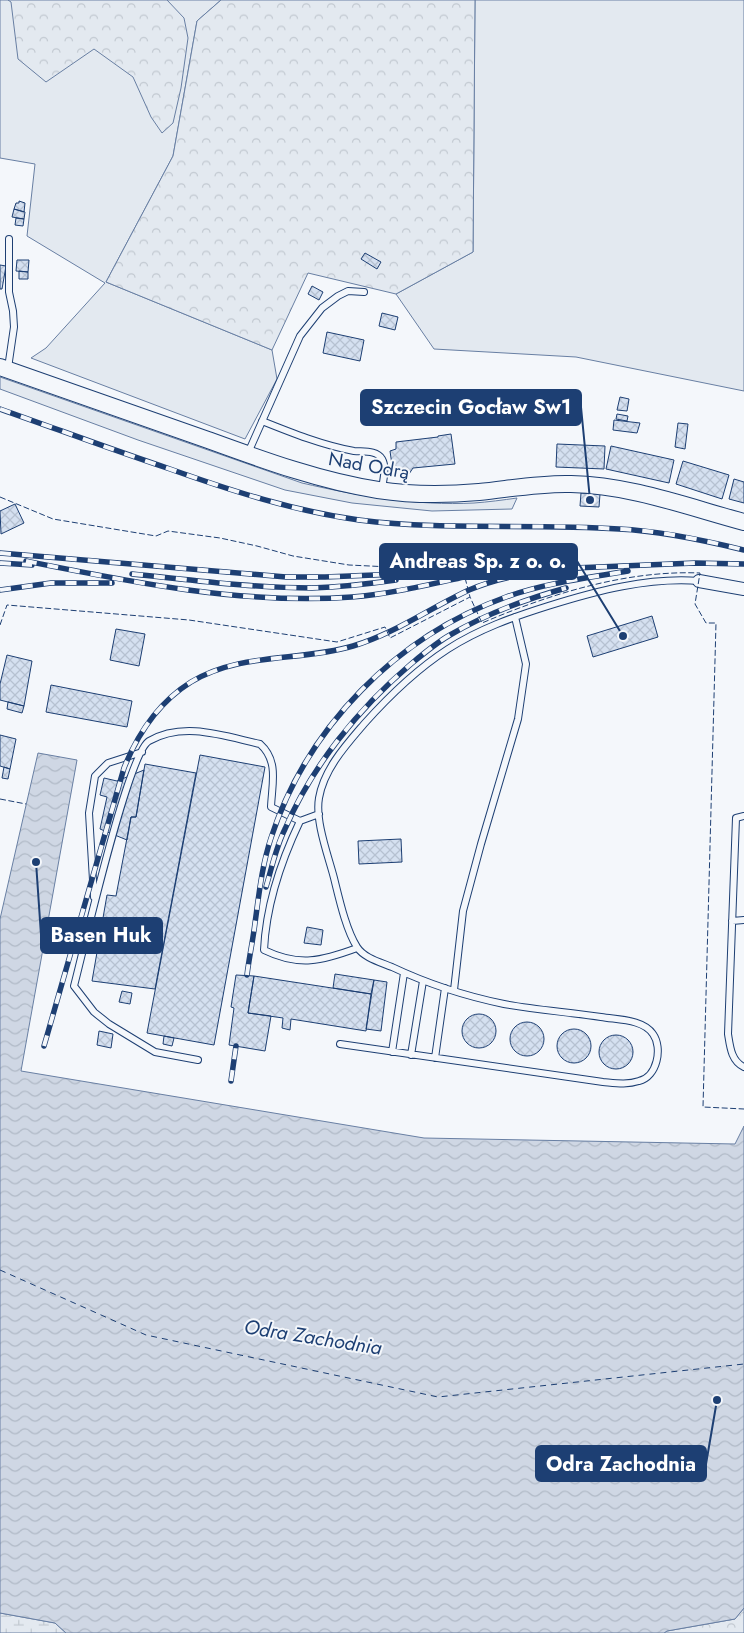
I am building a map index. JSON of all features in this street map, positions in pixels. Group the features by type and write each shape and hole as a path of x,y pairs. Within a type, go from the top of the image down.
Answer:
{"street":[{"name":"Nad Odrą","path":"4,368 248,454 326,479 382,490 447,494 559,484 593,485 624,489 744,522"},
{"path":"699,581 744,589"}],"lane":[{"path":"4,368 14,327 9,292 9,239"},
{"path":"248,454 300,336 322,308 338,296 348,291 364,292"},
{"path":"262,421 319,443 355,451 376,453 382,459 385,471 382,490"},
{"path":"340,1044 603,1082 626,1084 642,1081 650,1074 657,1061 658,1049 655,1036 644,1025 578,1013 507,1004 422,982 368,956 357,948 341,903 319,814 318,800 326,777 337,758 353,737 391,696 431,660 450,648 489,627 571,599 644,583 674,580 699,581"},
{"path":"454,990 463,910 518,719 526,664 514,617"},
{"path":"198,1060 155,1052 141,1044 94,1012 74,986 94,904 131,772 147,742 163,735 183,731 199,731 260,744 267,750 272,760 271,807 300,821"},
{"path":"94,904 89,813 95,776 108,763 142,752"},
{"path":"319,814 300,821 290,842 265,926 264,950 276,956 300,961 328,958 357,948"},
{"path":"744,816 736,818 728,1034 730,1051 739,1065 744,1067"},
{"path":"732,921 744,920"},
{"path":"392,1052 404,973"},
{"path":"412,1055 422,982"},
{"path":"435,1058 445,988"}],"green space":[{"path":"0,0 221,0 197,21 173,156 106,282 272,350 277,379 245,439 31,358 46,348 105,283 27,236 35,164 0,158"},
{"path":"8,0 167,0 184,18 188,38 181,88 173,123 162,133 151,117 133,77 94,49 46,82 18,59 11,2"},
{"path":"221,0 475,0 473,252 396,294 308,273 272,350 106,282 173,156 197,21"},
{"path":"475,0 744,0 744,391 576,357 434,349 396,294 473,252"},
{"path":"0,377 302,483 366,496 431,503 474,503 517,498 512,509 432,511 352,503 285,490 138,440 0,389"},
{"path":"744,1608 744,1633 664,1633 735,1619"},
{"path":"0,1613 55,1623 66,1633 0,1633"}],"water":[{"path":"38,753 77,760 21,1071 424,1138 735,1144 744,1126 744,1608 735,1619 664,1633 66,1633 55,1623 0,1613 0,919"}],"building":[{"path":"19,201 25,203 24,212 14,209"},
{"path":"14,209 25,212 24,219 12,217"},
{"path":"16,218 24,219 23,226 15,225"},
{"path":"365,253 381,262 377,269 361,259"},
{"path":"17,260 29,260 28,272 16,271"},
{"path":"0,265 6,266 2,289 0,289"},
{"path":"19,271 28,272 28,279 19,279"},
{"path":"312,286 323,292 319,300 308,294"},
{"path":"382,313 398,317 395,330 379,326"},
{"path":"327,332 364,340 360,361 323,353"},
{"path":"620,397 629,399 627,411 617,410"},
{"path":"617,414 628,416 627,421 616,419"},
{"path":"614,420 640,423 637,433 613,430"},
{"path":"678,423 688,424 685,449 675,447"},
{"path":"451,434 455,464 413,468 409,474 405,475 402,471 393,472 390,451 396,449 396,442"},
{"path":"557,444 605,446 604,469 556,467"},
{"path":"611,446 674,460 669,483 606,469"},
{"path":"683,461 729,475 722,499 676,484"},
{"path":"734,479 744,482 744,503 729,499"},
{"path":"581,493 600,494 599,507 580,506"},
{"path":"15,504 24,523 1,534 0,511"},
{"path":"652,616 658,637 593,657 587,636"},
{"path":"116,629 145,634 139,666 110,660"},
{"path":"7,655 32,661 24,706 0,700 0,684"},
{"path":"51,685 132,701 127,727 46,712"},
{"path":"8,702 24,706 22,713 7,709"},
{"path":"0,735 16,739 10,769 0,766"},
{"path":"200,755 265,767 214,1045 147,1033"},
{"path":"145,764 196,773 155,989 92,981 107,895 116,896 131,817 136,817"},
{"path":"4,767 10,769 8,779 2,778"},
{"path":"144,770 136,817 131,817 127,840 100,829 107,797 100,795 104,778 117,781"},
{"path":"401,839 402,862 359,864 358,841"},
{"path":"307,927 323,930 321,945 304,943"},
{"path":"335,974 374,980 371,994 333,988"},
{"path":"236,975 254,976 248,1013 271,1016 265,1051 229,1045 234,1008 231,1007"},
{"path":"254,976 371,994 366,1031 291,1019 290,1030 282,1028 283,1018 248,1013"},
{"path":"374,980 387,982 381,1031 366,1029"},
{"path":"122,991 132,993 130,1004 119,1002"},
{"path":"479,1014 491,1019 496,1031 491,1043 479,1048 467,1043 462,1031 467,1019"},
{"path":"527,1022 539,1027 544,1039 539,1051 527,1056 515,1051 510,1039 515,1027"},
{"path":"574,1029 586,1034 591,1046 586,1058 574,1063 562,1058 557,1046 562,1034"},
{"path":"99,1031 113,1034 111,1048 97,1045"},
{"path":"616,1035 628,1040 633,1052 628,1064 616,1069 604,1064 599,1052 604,1040"},
{"path":"164,1036 174,1038 172,1046 163,1044"}],"ferry route":[{"path":"0,1270 146,1335 438,1397 744,1364"}],"railway":[{"path":"0,409 217,485 287,506 335,516 359,520 424,525 586,527 635,530 682,536 744,550"},
{"path":"0,553 286,577 521,569"},
{"path":"26,561 147,584 229,595 270,598 311,599 366,596 464,577"},
{"path":"0,563 32,565"},
{"path":"574,568 695,563 744,564"},
{"path":"44,1046 124,768 143,731 169,699 191,682 210,672 230,666 333,651 368,641 397,628 454,597 482,585 524,574 580,568"},
{"path":"247,975 265,859 287,797 308,759 332,723 361,691 393,661 428,636 466,614 506,597 536,588 628,571"},
{"path":"132,574 290,588 333,587 396,580"},
{"path":"0,590 51,583 112,583"},
{"path":"266,887 282,836 309,783 338,740 391,681 435,645 478,620 536,597 566,588"},
{"path":"231,1081 236,1046"}],"fence":[{"path":"0,497 53,519 156,536 168,531 220,538 293,556 349,565 411,568 462,566 470,597"},
{"path":"0,625 7,605 189,620 337,642 385,627 390,638 470,597 482,623 534,603 589,586 644,575 700,573 695,604 706,623 716,623 703,1107 744,1109"},
{"path":"0,799 26,804"}],"place":[{"name":"Szczecin Gocław Sw1","path":"590,500"},
{"name":"Andreas Sp. z o. o.","path":"623,636"},
{"name":"Basen Huk","path":"36,862"},
{"name":"Odra Zachodnia","path":"717,1400"}]}
